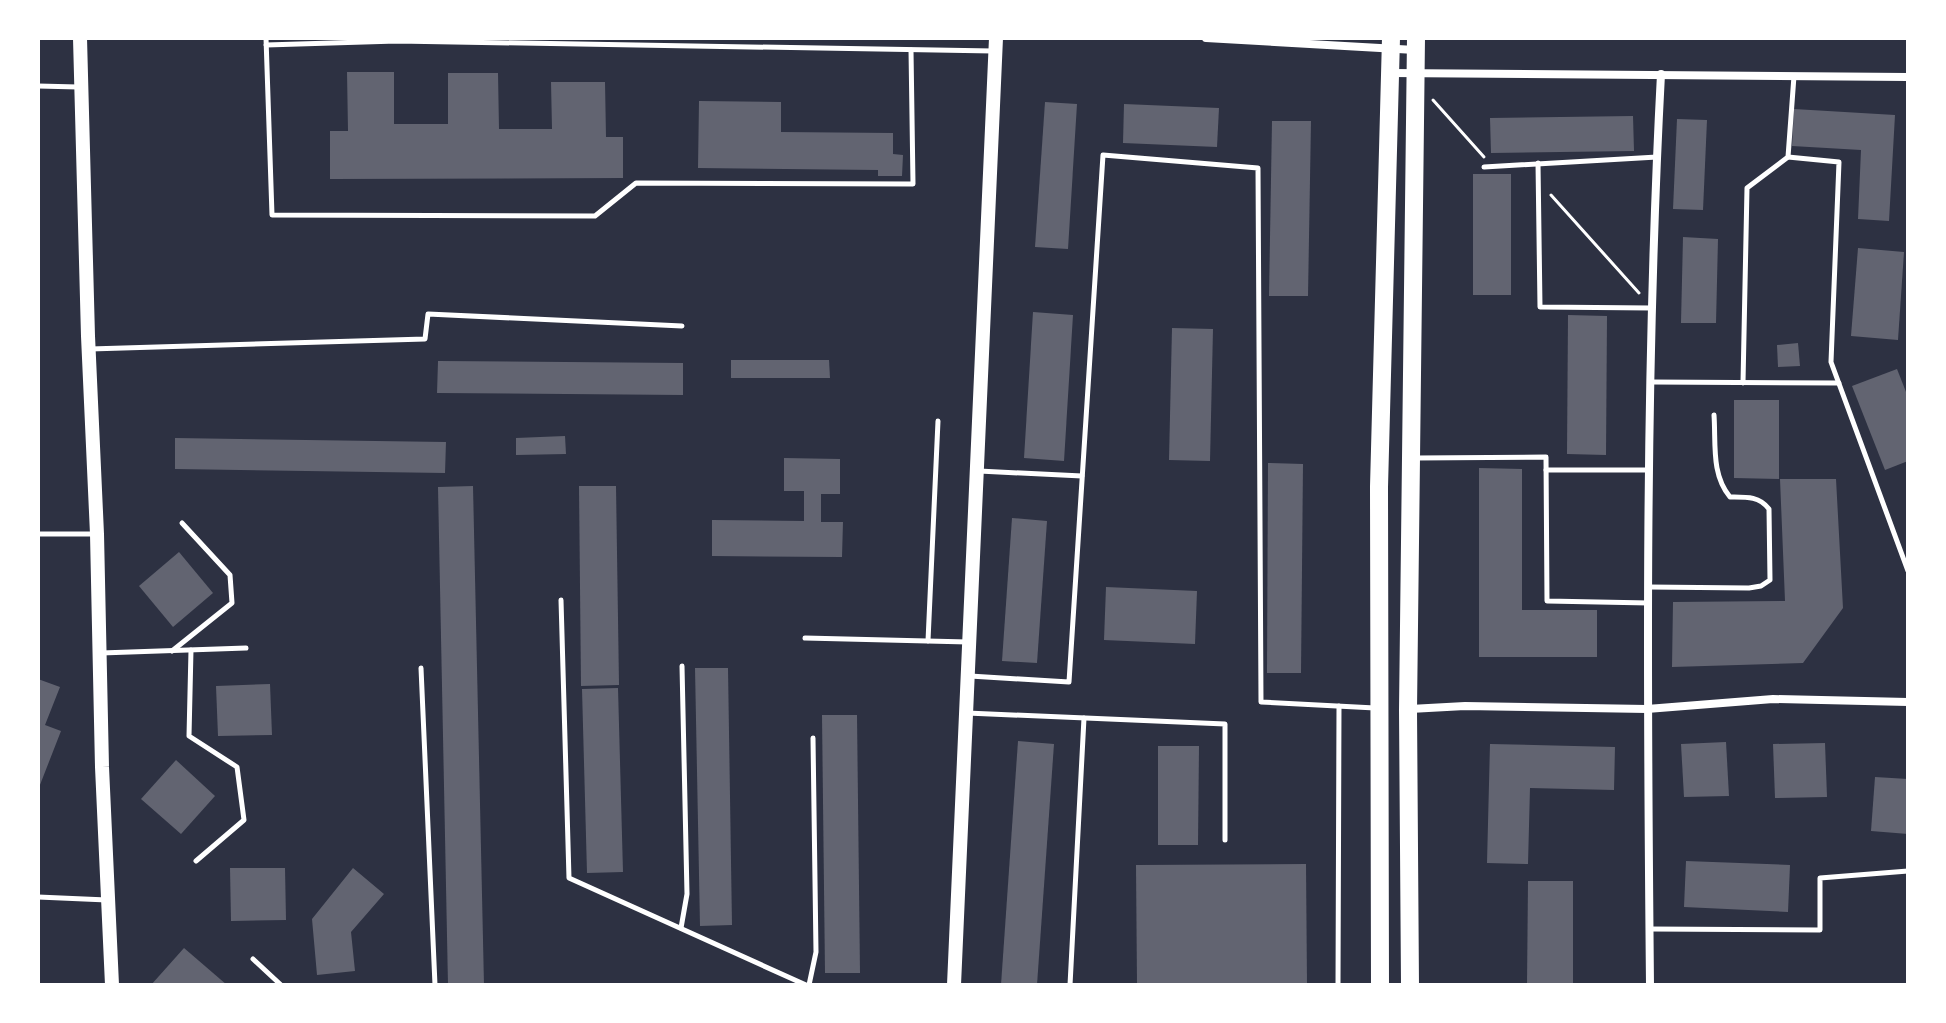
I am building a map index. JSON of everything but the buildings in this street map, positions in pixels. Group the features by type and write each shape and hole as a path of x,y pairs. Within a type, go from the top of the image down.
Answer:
{"main road":[{"path":"1380,985 1379,487 1391,44"},
{"path":"1410,985 1408,710 1416,44"}],"street":[{"path":"80,38 112,985"},
{"path":"1206,38 1416,44"},
{"path":"954,985 996,44"},
{"path":"1389,73 1908,77"},
{"path":"1650,985 1647,709 1653,308 1661,74"},
{"path":"1408,710 1465,706 1647,709 1773,699 1908,702"}],"lane":[{"path":"911,50 913,184 636,183 595,216 272,215 266,42 395,40 911,50 996,44"},
{"path":"1788,157 1794,76"},
{"path":"38,86 83,88"},
{"path":"968,676 1069,682 1103,155 1258,168 1261,702 1380,708"},
{"path":"1484,167 1657,157"},
{"path":"1743,383 1747,188 1788,157 1839,162 1831,362 1908,571"},
{"path":"1538,163 1540,307 1653,308"},
{"path":"89,349 425,339 428,314 682,326"},
{"path":"1652,382 1839,383"},
{"path":"1649,587 1749,588 1761,586 1770,580 1769,509 1755,498 1730,497 1722,487 1717,476 1714,415"},
{"path":"928,641 938,421"},
{"path":"1411,459 1422,456 1546,457 1547,601 1649,603"},
{"path":"1546,470 1650,470"},
{"path":"977,471 1082,476"},
{"path":"172,651 232,603 230,575 182,523"},
{"path":"38,534 97,534"},
{"path":"561,600 569,878 807,985 816,952 813,738"},
{"path":"805,638 969,642"},
{"path":"100,653 246,648"},
{"path":"191,650 189,736 237,767 244,820 196,861"},
{"path":"681,928 687,894 682,666"},
{"path":"421,668 435,985"},
{"path":"1338,985 1339,706"},
{"path":"966,713 1225,724 1225,840"},
{"path":"1070,985 1084,718"},
{"path":"1650,929 1820,930 1820,878 1908,871"},
{"path":"38,897 108,900"},
{"path":"253,959 281,985"}],"path":[{"path":"1428,94 1492,165"},
{"path":"1540,182 1653,308"}]}
